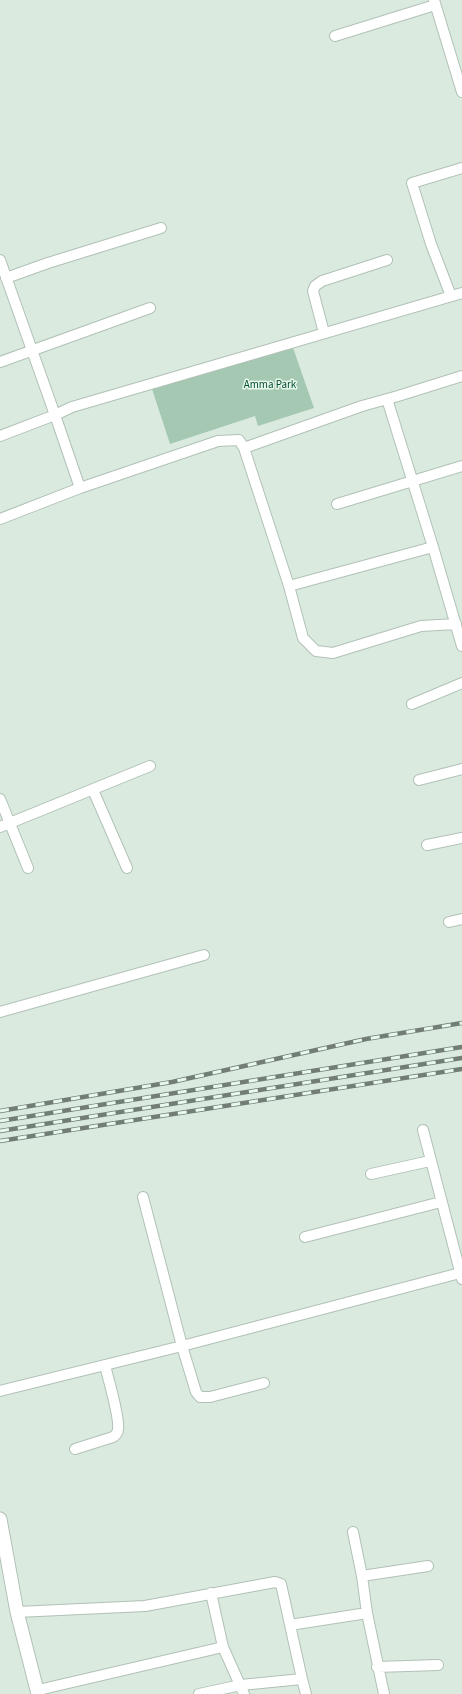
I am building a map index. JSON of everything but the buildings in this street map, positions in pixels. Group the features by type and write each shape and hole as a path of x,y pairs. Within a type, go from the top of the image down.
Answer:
{"street":[{"path":"335,36 434,3 460,77 462,92"},
{"path":"451,296 431,244 412,183 462,168"},
{"path":"5,285 48,263 161,228"},
{"path":"0,260 5,285 32,350 80,488"},
{"path":"324,333 313,291 314,286 322,281 387,260"},
{"path":"0,436 55,416 72,407 462,293"},
{"path":"0,362 150,308"},
{"path":"244,448 362,406 462,376"},
{"path":"387,399 462,646"},
{"path":"0,519 80,488 218,441 238,440 244,448 289,586 303,638 316,651 333,653 421,626 456,624"},
{"path":"337,504 462,466"},
{"path":"289,586 433,547"},
{"path":"412,704 462,683"},
{"path":"0,827 150,766"},
{"path":"419,780 462,769"},
{"path":"93,790 128,868"},
{"path":"0,799 28,868"},
{"path":"427,844 462,838"},
{"path":"449,922 462,919"},
{"path":"0,1012 204,955"},
{"path":"0,1391 461,1276 423,1130"},
{"path":"371,1174 430,1161"},
{"path":"143,1197 182,1346 196,1392 200,1397 210,1397 264,1383"},
{"path":"305,1237 441,1202"},
{"path":"74,1449 113,1437 117,1434 117,1417 105,1365"},
{"path":"0,1519 17,1612 38,1692 223,1647"},
{"path":"354,1532 367,1613 377,1667 384,1694"},
{"path":"362,1576 428,1566"},
{"path":"17,1612 144,1606 274,1582 281,1584 306,1694"},
{"path":"211,1593 223,1647 242,1690"},
{"path":"290,1624 367,1613"},
{"path":"377,1667 438,1665"},
{"path":"199,1694 242,1690 302,1678"}],"green space":[{"name":"Amma Park","path":"292,345 314,408 258,426 255,416 170,444 152,389 237,361"}],"railway":[{"path":"0,1111 172,1082 366,1039 462,1023"},
{"path":"0,1121 462,1047"},
{"path":"0,1131 462,1058"},
{"path":"0,1141 462,1069"}]}
